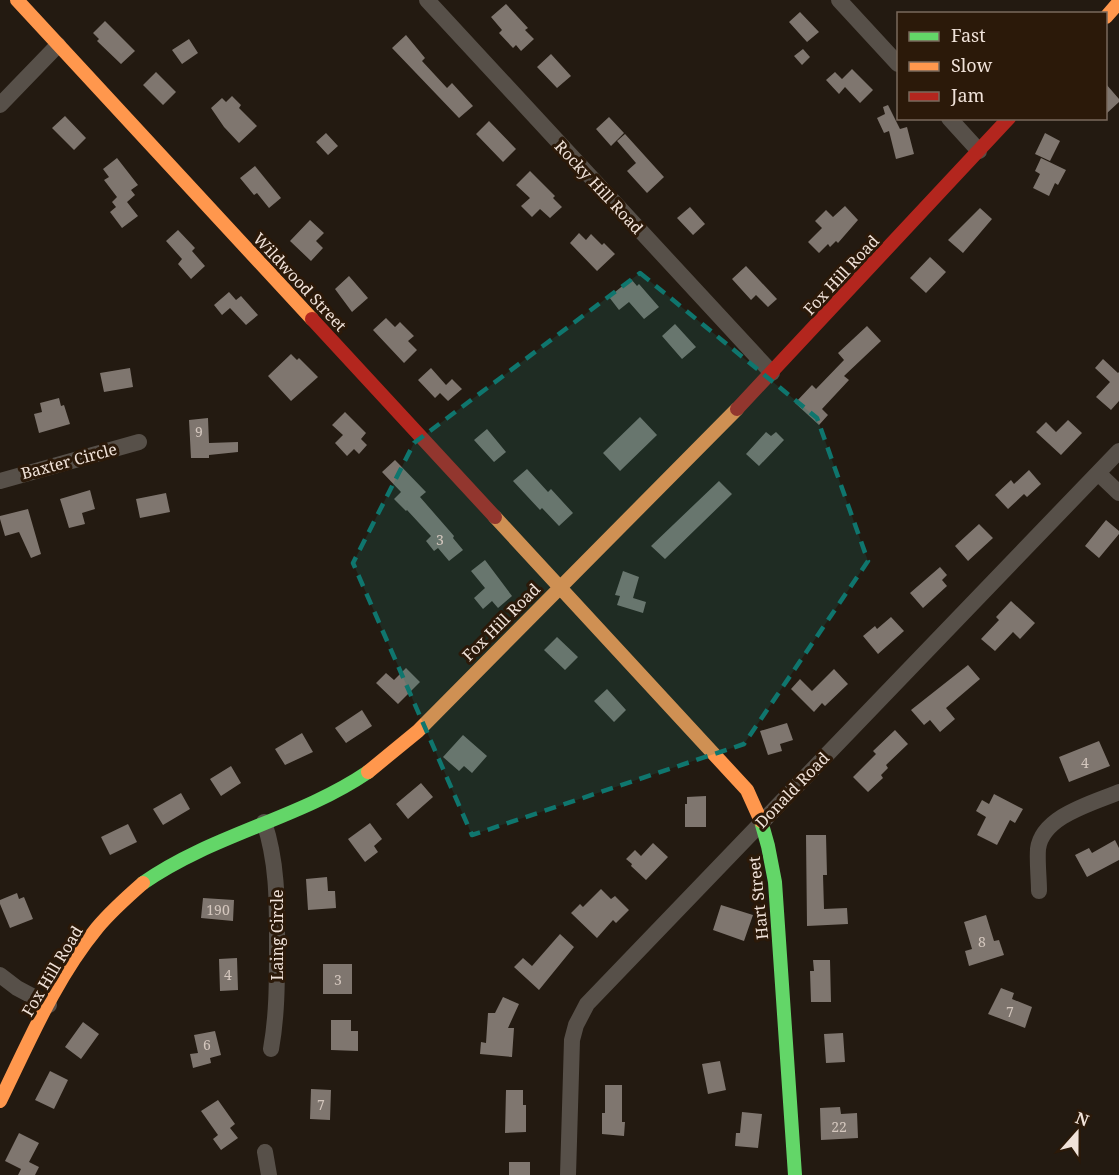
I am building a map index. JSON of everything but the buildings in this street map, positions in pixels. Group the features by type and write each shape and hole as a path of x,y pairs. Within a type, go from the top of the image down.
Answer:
{"street":[{"name":"Wildwood Street","path":"17,0 560,587"},
{"name":"Rocky Hill Road","path":"427,0 772,373"},
{"path":"839,0 897,63"},
{"path":"1107,16 1119,2"},
{"path":"0,105 58,45"},
{"path":"951,120 979,151"},
{"name":"Fox Hill Road","path":"0,1101 49,1005 91,935 131,893 182,858 343,788 376,767 418,731 772,373 1007,120"},
{"name":"Baxter Circle","path":"0,481 139,442"},
{"name":"Donald Road","path":"568,1175 572,1048 576,1025 583,1011 600,990 1119,451"},
{"path":"1098,473 1119,493"},
{"name":"Hart Street","path":"560,587 739,780 747,790 762,822 775,882 795,1175"},
{"path":"1039,891 1038,850 1045,833 1067,814 1119,792"},
{"name":"Laing Circle","path":"264,822 274,854 277,885 277,1019 271,1050"},
{"path":"0,975 17,988 49,1005"},
{"path":"265,1152 269,1175"}],"highlighted area":[{"path":"640,273 817,418 868,561 744,744 472,835 353,563 414,443"}],"traffic: fast":[{"path":"143,883 198,852 314,802 368,772"},
{"path":"761,821 775,882 795,1175"}],"traffic: slow":[{"path":"17,0 312,319"},
{"path":"1107,16 1119,2"},
{"path":"368,772 418,731 737,409"},
{"path":"495,517 747,790 761,821"},
{"path":"0,1101 68,968 102,922 143,883"}],"traffic: jam":[{"path":"737,409 1007,120"},
{"path":"312,319 495,517"}]}
